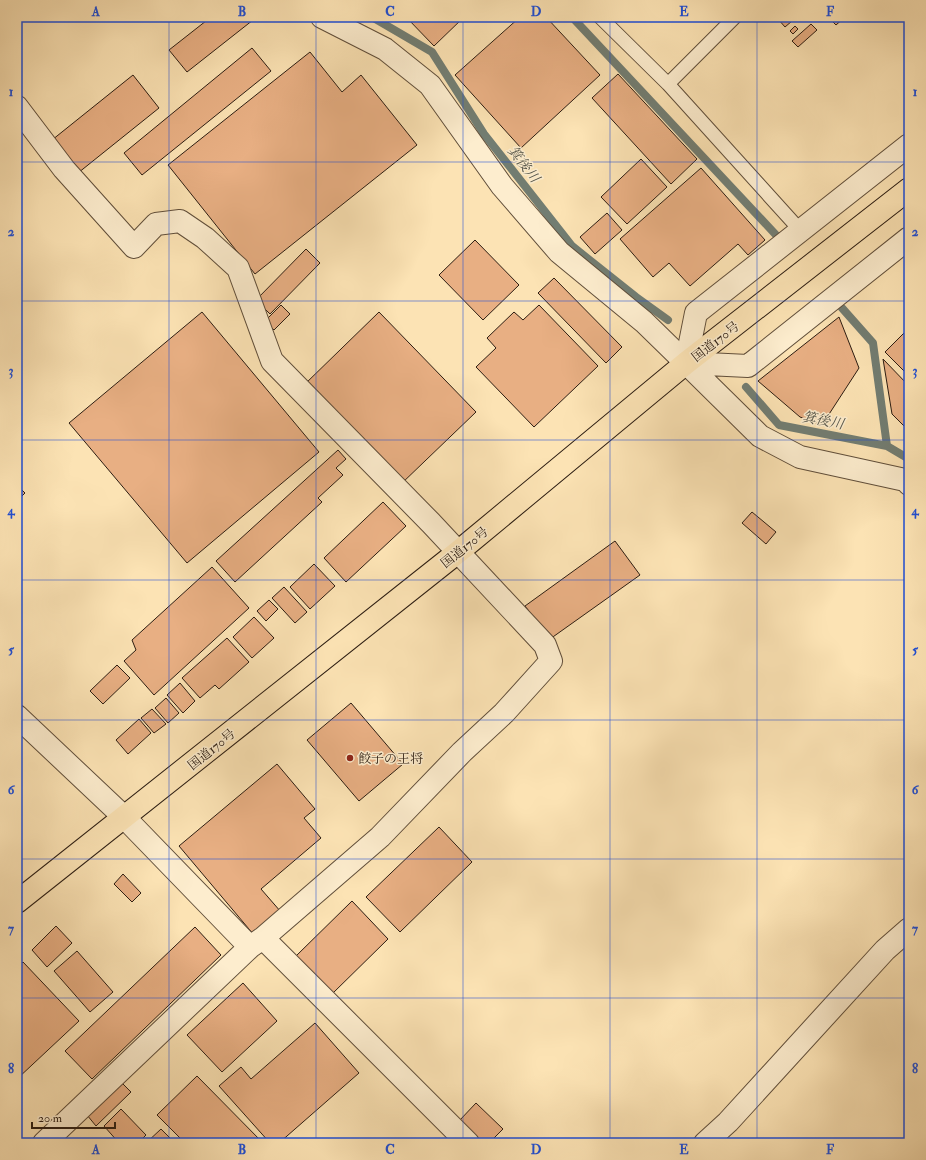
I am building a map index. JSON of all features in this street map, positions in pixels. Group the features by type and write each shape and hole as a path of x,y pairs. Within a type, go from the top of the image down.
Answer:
{"highway":[{"name":"国道170号","path":"17,902 125,818 458,552 686,363 909,189"}],"street":[{"path":"322,17 385,49 430,85 502,186 559,252 644,322 760,436 800,457 905,480 909,484"},
{"path":"17,108 64,169 134,247 156,224 180,221 205,238 238,268 272,361 458,552 545,645 551,661 504,713 462,752 380,836 256,943 44,1143"},
{"path":"686,363 696,313 909,145"},
{"path":"686,363 748,366 909,238"},
{"path":"17,716 468,1143"},
{"path":"705,1143 728,1122 884,950 909,929"}],"lane":[{"path":"600,17 668,84 800,230"},
{"path":"668,84 735,17"}],"building":[{"path":"211,17 250,17 253,20 187,72 169,50"},
{"path":"406,17 464,17 434,46"},
{"path":"520,17 546,17 600,75 521,148 455,75"},
{"path":"781,17 789,17 792,21 785,27 778,19"},
{"path":"828,17 845,17 836,25"},
{"path":"811,24 817,30 798,47 792,41"},
{"path":"795,26 798,29 793,34 790,31"},
{"path":"252,48 271,71 142,175 124,153"},
{"path":"310,52 342,92 361,75 417,145 255,274 168,165"},
{"path":"618,74 697,159 671,184 592,98"},
{"path":"133,75 159,108 78,173 52,140"},
{"path":"641,159 667,187 627,224 601,197"},
{"path":"701,168 765,240 748,255 738,244 690,286 669,263 653,277 620,239"},
{"path":"607,213 622,230 595,254 580,237"},
{"path":"475,240 519,285 483,320 439,275"},
{"path":"306,249 320,263 270,314 256,300"},
{"path":"554,278 622,347 606,363 538,293"},
{"path":"281,305 290,314 274,330 265,321"},
{"path":"539,305 598,366 534,427 476,367 496,348 487,338 514,312 523,320"},
{"path":"202,312 319,452 187,563 69,423"},
{"path":"379,312 476,412 400,485 304,385"},
{"path":"839,317 859,368 822,425 800,417 758,381"},
{"path":"909,328 909,376 885,352"},
{"path":"883,359 909,386 909,431 892,414"},
{"path":"338,450 346,459 336,468 343,475 318,498 322,502 235,582 216,561"},
{"path":"17,485 25,493 17,501"},
{"path":"383,502 406,526 346,582 324,558"},
{"path":"752,512 776,532 766,544 742,523"},
{"path":"615,541 640,575 550,639 525,606"},
{"path":"314,564 335,586 310,609 290,587"},
{"path":"212,567 249,608 154,695 124,661 136,650 132,640"},
{"path":"284,587 307,612 295,623 272,598"},
{"path":"269,600 278,609 266,621 257,611"},
{"path":"254,617 274,638 252,658 233,637"},
{"path":"227,638 249,662 219,689 215,685 200,698 182,678"},
{"path":"117,665 130,678 103,704 90,691"},
{"path":"180,683 195,701 183,713 167,695"},
{"path":"166,698 179,713 168,723 155,708"},
{"path":"351,703 403,764 359,801 307,740"},
{"path":"152,709 166,724 154,733 141,718"},
{"path":"139,719 151,733 128,754 116,740"},
{"path":"277,764 315,809 304,818 321,838 261,889 281,912 254,935 179,846"},
{"path":"439,827 472,862 400,932 366,897"},
{"path":"123,874 141,893 132,902 114,884"},
{"path":"352,901 388,939 331,995 295,957"},
{"path":"56,926 72,943 47,967 32,950"},
{"path":"195,927 221,955 92,1079 65,1051"},
{"path":"77,951 113,992 90,1012 54,971"},
{"path":"23,962 79,1021 17,1079 17,968"},
{"path":"243,983 277,1021 222,1072 187,1035"},
{"path":"315,1023 359,1073 279,1143 270,1143 219,1086 241,1067 251,1079"},
{"path":"197,1076 263,1143 183,1143 184,1142 157,1115"},
{"path":"121,1082 131,1092 96,1126 87,1115"},
{"path":"476,1103 503,1129 489,1143 482,1143 459,1121"},
{"path":"121,1109 146,1135 138,1143 119,1143 104,1126"},
{"path":"161,1129 175,1143 146,1143"}],"waterway":[{"name":"箕後川","path":"372,17 432,52 484,134 572,246 636,297 668,320"},
{"path":"572,17 777,236"},
{"path":"842,308 873,343 887,446"},
{"name":"箕後川","path":"746,387 779,425 887,446 909,459"}],"place":[{"name":"餃子の王将","path":"350,758"}]}
